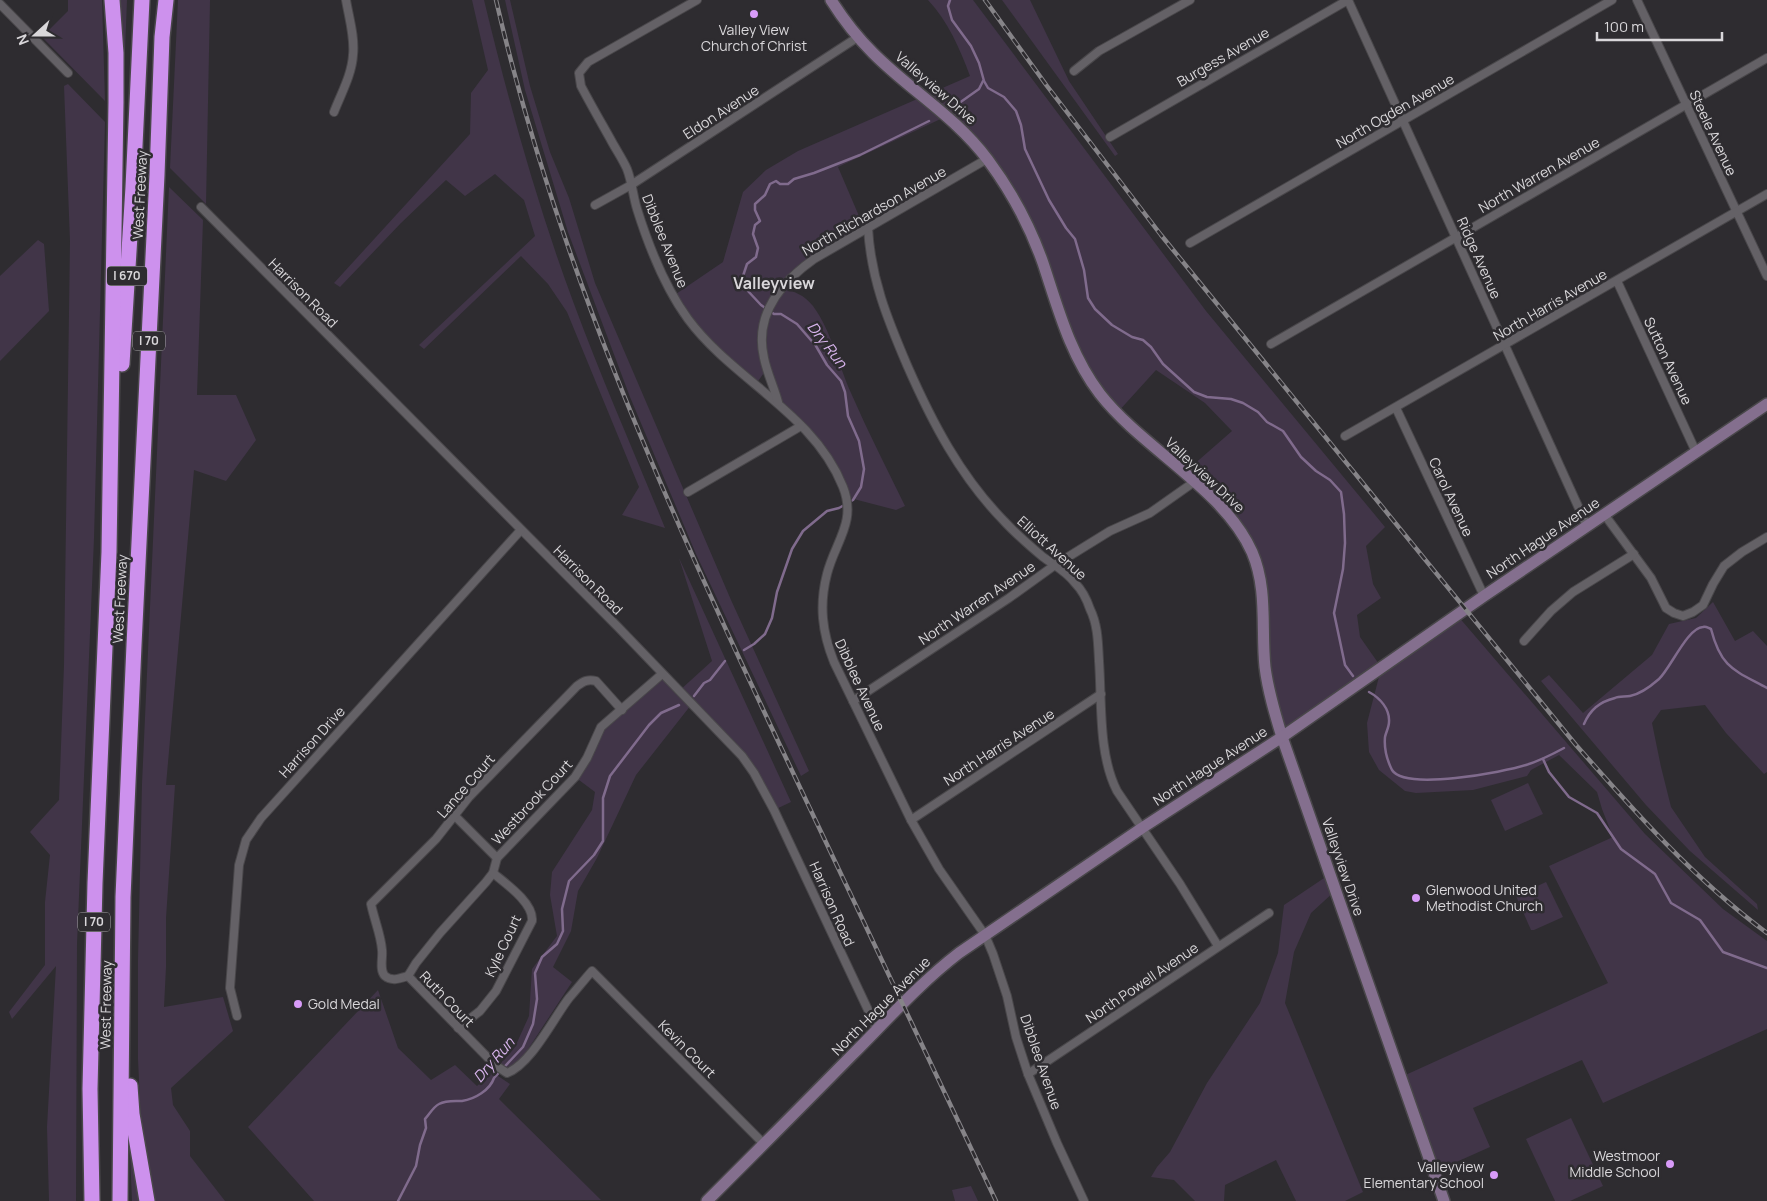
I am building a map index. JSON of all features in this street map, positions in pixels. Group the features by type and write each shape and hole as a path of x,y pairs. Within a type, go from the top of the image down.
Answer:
{"highway":[{"name":"West Freeway","path":"92,1201 90,1089 95,883 109,552 116,102 116,53 112,0"},
{"name":"I 670","path":"109,552 134,160 142,0"},
{"name":"West Freeway","path":"120,1201 123,897 158,165 164,0"},
{"path":"123,958 125,1029 132,1114 147,1201"}],"street":[{"path":"334,112 353,58 352,36 346,0"},
{"name":"Dibblee Avenue","path":"697,0 595,57 579,73 580,86 626,167 643,228 673,296 687,318 718,353 779,403 801,426 832,465 843,486 848,511 846,527 827,573 821,616 825,640 910,820 939,869 985,935 1007,996 1016,1037 1028,1074 1084,1201"},
{"name":"Valleyview Drive","path":"831,0 858,37 889,68 947,116 970,138 987,159 1013,198 1029,229 1064,327 1077,358 1092,384 1117,414 1212,498 1237,526 1255,560 1262,590 1265,666 1270,699 1444,1201"},
{"path":"1074,70 1099,51 1190,0"},
{"name":"Ridge Avenue","path":"1348,0 1587,526"},
{"name":"Burgess Avenue","path":"1110,137 1348,0"},
{"name":"North Ogden Avenue","path":"1190,243 1612,0"},
{"name":"Steele Avenue","path":"1638,0 1767,276"},
{"path":"0,4 68,73"},
{"name":"Eldon Avenue","path":"596,205 630,185 858,37"},
{"name":"North Warren Avenue","path":"1271,344 1767,58"},
{"name":"North Richardson Avenue","path":"779,403 766,369 761,343 761,330 769,307 780,288 802,268 987,159"},
{"name":"North Harris Avenue","path":"1345,436 1767,194"},
{"name":"Harrison Road","path":"201,206 728,741 754,773 790,842 877,1029"},
{"name":"Elliott Avenue","path":"868,228 871,262 881,302 918,390 956,462 990,506 1006,523 1075,581 1084,596 1096,622 1108,770 1117,790 1180,884 1218,946"},
{"name":"Sutton Avenue","path":"1617,281 1696,452"},
{"name":"North Hague Avenue","path":"708,1201 902,1003 940,968 985,935 1142,828 1282,737 1484,596 1767,404"},
{"name":"Carol Avenue","path":"1396,408 1484,596"},
{"path":"688,492 801,426"},
{"name":"North Warren Avenue","path":"853,701 1009,598 1055,565 1110,531 1150,513 1194,482"},
{"path":"1604,514 1651,578 1666,608 1683,616 1693,612 1702,605 1724,566 1742,552 1767,537"},
{"name":"Harrison Drive","path":"237,1016 230,988 239,866 246,840 261,818 520,530"},
{"path":"1524,641 1552,610 1573,592 1634,554"},
{"name":"Westbrook Court","path":"408,976 434,940 493,873 497,858 575,777 587,758 601,728 662,674"},
{"name":"Lance Court","path":"375,921 371,904 436,839 469,797 577,686 584,681 596,681 622,710"},
{"name":"North Harris Avenue","path":"910,820 1101,694"},
{"path":"454,815 497,858"},
{"name":"Kyle Court","path":"458,1028 480,1011 496,991 532,921 529,907 511,887 493,873"},
{"name":"North Powell Avenue","path":"1028,1074 1268,913"},
{"name":"Ruth Court","path":"375,921 382,948 383,974 388,979 397,980 408,976 495,1065 507,1074"},
{"name":"Kevin Court","path":"507,1074 516,1070 527,1058 569,999 592,971 764,1144"}],"shaded area":[{"path":"68,0 102,0 105,101 42,37 68,11"},
{"path":"119,0 127,0 125,51 121,51"},
{"path":"178,0 210,0 206,204 170,168"},
{"path":"472,0 484,0 524,154 561,267 596,361 665,528 622,515 639,487 567,312 548,284 521,256 424,349 419,345 535,236 524,200 495,174 465,196 446,180 401,223 340,287 334,283 470,134 471,93 488,70"},
{"path":"505,0 510,0 530,86 550,152 569,198 595,283 731,600 809,771 801,776 696,554 630,397 568,232 525,90"},
{"path":"928,0 973,0 1206,311 1385,527 1366,546 1373,584 1381,598 1357,615 1360,637 1381,667 1457,615 1645,834 1723,909 1767,941 1767,1029 1603,1103 1582,1060 1473,1108 1490,1147 1434,1172 1401,1077 1608,983 1549,866 1613,837 1597,792 1559,755 1531,770 1527,776 1473,790 1416,793 1405,791 1379,770 1369,752 1367,723 1381,669 1282,737 1270,699 1263,606 1248,544 1184,473 1232,431 1205,403 1156,370 1117,413 1092,383 1013,198 947,116 838,167 865,230 814,259 781,289 803,296 813,306 825,326 857,408 905,506 896,510 846,497 831,465 779,403 766,370 756,384 718,353 673,296 723,262 743,192 766,170 798,151 970,76 953,36 942,17"},
{"path":"1002,0 1030,0 1069,81 1118,154 1115,156"},
{"path":"68,84 105,122 94,538 77,944 76,1201 49,1201 47,1127 56,966 12,1019 9,1012 45,965 45,902 50,855 30,832 59,800 64,665 70,241 64,86"},
{"path":"169,187 203,220 197,395 236,395 256,440 226,481 194,470 166,785 175,785 166,918 164,1007 223,997 233,1031 171,1088 173,1105 190,1131 190,1156 225,1201 155,1201 146,1164 141,1123 138,1059 138,960 142,784"},
{"path":"38,240 44,244 49,311 0,361 0,276"},
{"path":"679,558 791,802 774,810 754,773 691,705 636,775 597,858 578,891 571,931 553,967 572,982 523,1057 509,1071 500,1064 515,1047 529,1016 532,969 557,936 550,895 552,872 592,810 595,792 575,777 597,733 662,674 679,691 712,661"},
{"path":"1713,602 1735,641 1753,631 1767,646 1767,772 1764,774 1726,733 1705,705 1661,710 1652,723 1671,807 1705,857 1757,904 1758,910 1690,851 1646,805 1541,681 1549,675 1583,713 1652,655 1669,624 1696,618"},
{"path":"1528,783 1543,814 1505,831 1491,800"},
{"path":"1330,874 1335,891 1311,913 1294,952 1285,1003 1363,1192 1345,1201 1296,1201 1276,1160 1225,1185 1224,1201 1195,1201 1174,1180 1151,1177 1170,1152 1207,1083 1260,1003 1278,953 1284,905"},
{"path":"1546,882 1563,917 1531,930 1516,896"},
{"path":"378,990 398,1048 431,1080 455,1065 477,1086 492,1072 510,1084 499,1099 601,1200 314,1201 248,1127"},
{"path":"1571,1118 1603,1186 1570,1201 1555,1201 1526,1139"},
{"path":"130,1153 134,1153 142,1201 132,1201"},
{"path":"971,1186 978,1201 955,1201 952,1190"}],"waterway":[{"path":"950,0 948,6 952,20 971,46 988,88 1004,97 1016,111 1021,125 1025,149 1049,200 1075,239 1084,270 1088,298 1095,309 1112,325 1132,337 1143,340 1151,347 1163,364 1194,392 1207,397 1231,399 1243,403 1258,412 1267,422 1283,431 1301,457 1316,471 1330,480 1341,492 1345,543 1343,569 1334,613 1345,665 1353,676"},
{"name":"Dry Run","path":"955,106 979,89 983,81"},
{"name":"Dry Run","path":"744,650 765,634 772,618 777,592 792,549 803,531 827,511 839,508 853,500 861,487 864,469 859,441 848,416 845,392 841,381 827,365 816,346 797,324 781,314 774,314 761,305 747,290 743,276 747,264 756,257 758,248 753,234 755,225 760,221 755,210 755,204 765,195 770,184 776,181 780,184 788,184 794,179 860,155 929,121"},
{"path":"1584,724 1592,711 1600,704 1617,697 1638,693 1653,684 1663,674 1691,634 1697,629 1704,627 1711,629 1719,652 1730,666 1737,672 1767,688"},
{"name":"Dry Run","path":"694,696 725,661"},
{"path":"1369,692 1377,697 1388,713 1389,724 1385,737 1386,754 1392,770 1401,776 1415,779 1434,779 1498,772 1526,765 1564,748"},
{"name":"Dry Run","path":"398,1201 416,1166 426,1128 425,1119 431,1111 437,1105 447,1101 462,1101 477,1096 489,1086 523,1047 533,1024 537,999 535,973 542,957 557,944 563,931 562,909 569,881 594,855 603,841 603,798 610,776 649,725 661,713 679,705"},
{"path":"1543,759 1549,772 1569,797 1597,813 1621,849 1655,874 1671,903 1700,920 1723,952 1767,968"}],"railway":[{"path":"496,0 521,96 549,191 581,285 654,468 735,649 996,1201"},
{"path":"985,0 1047,86 1161,235 1576,745 1666,844 1715,890 1767,933"}],"place":[{"name":"Valley View Church of Christ","path":"754,14"},
{"name":"Glenwood United Methodist Church","path":"1416,898"},
{"name":"Gold Medal","path":"298,1004"},
{"name":"Westmoor Middle School","path":"1670,1164"},
{"name":"Valleyview Elementary School","path":"1494,1175"}],"district":[{"name":"Valleyview","path":"774,283"}]}
